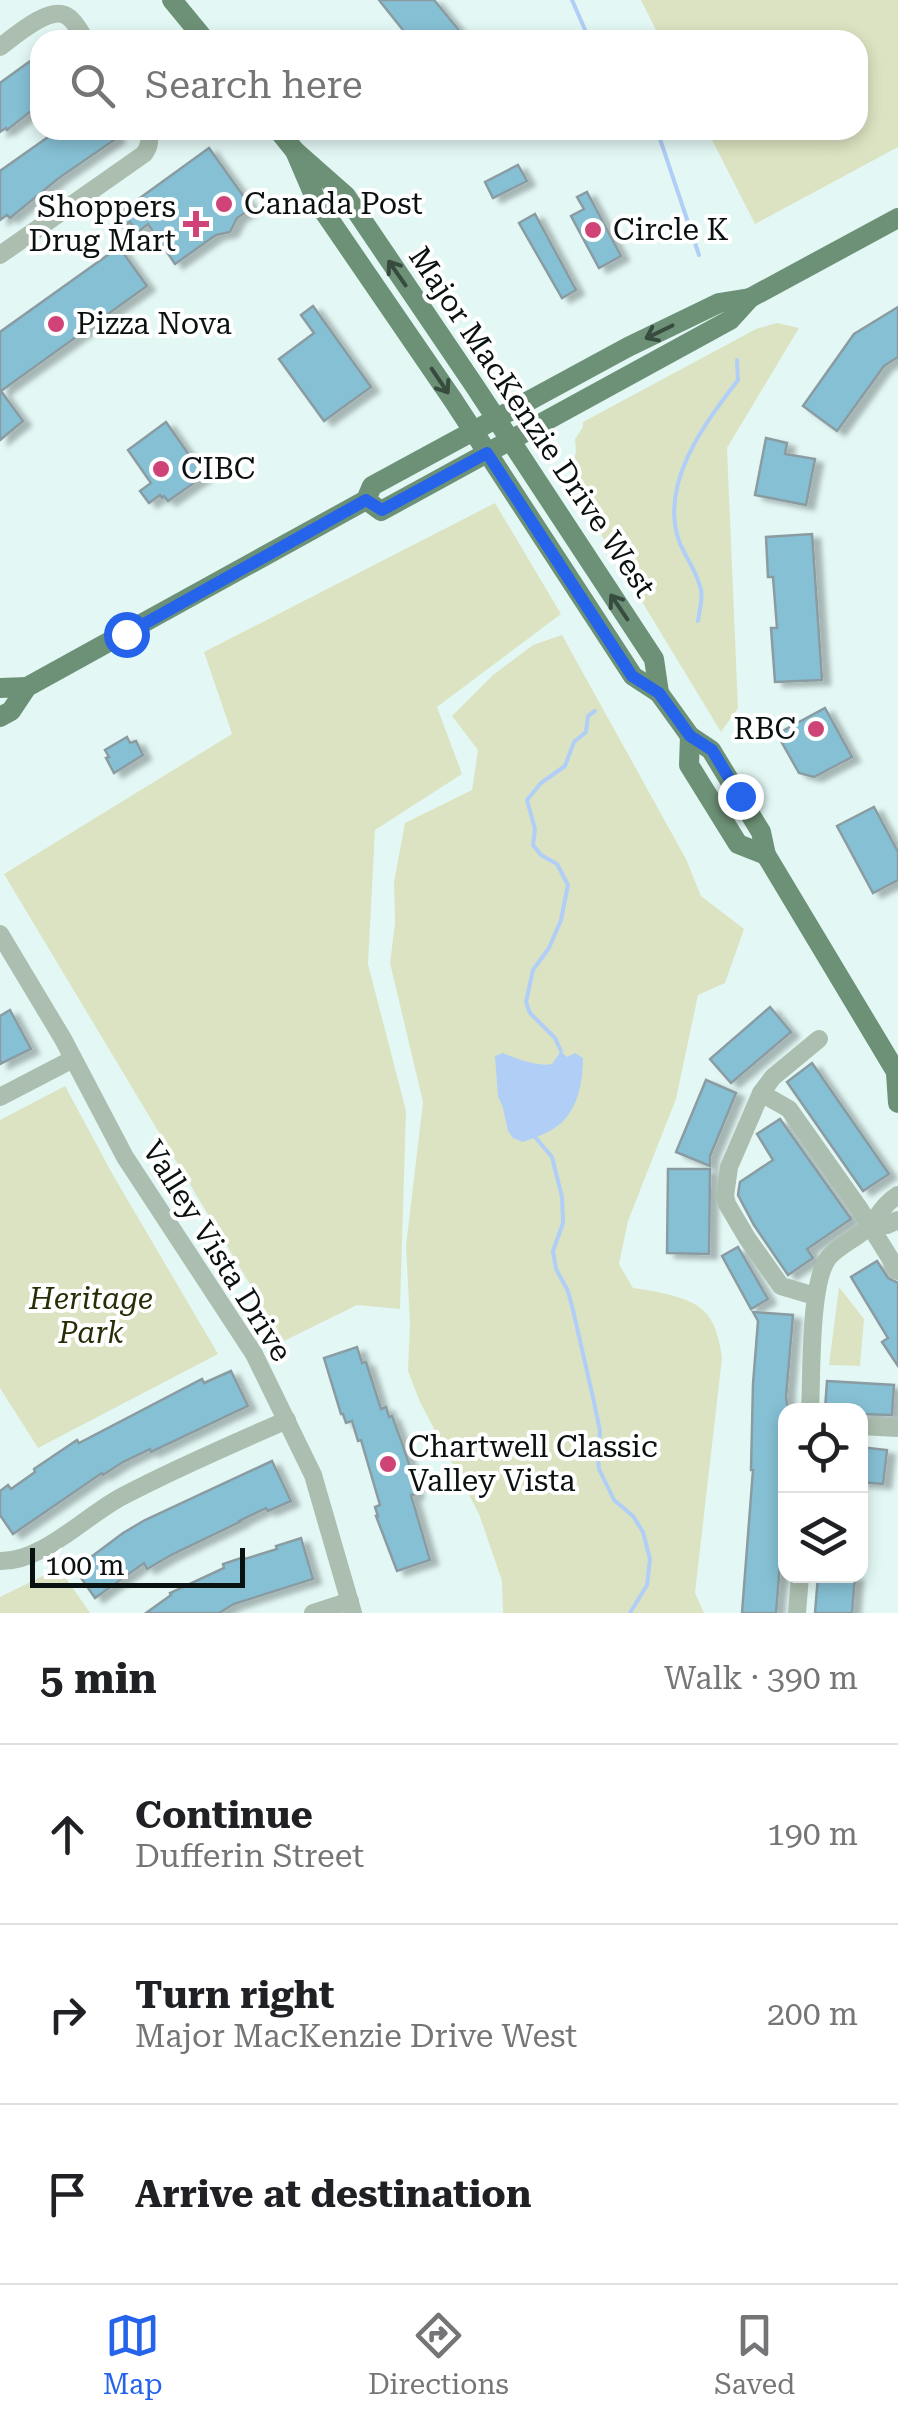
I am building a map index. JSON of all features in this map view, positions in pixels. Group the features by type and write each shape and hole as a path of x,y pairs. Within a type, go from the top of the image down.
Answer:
{"main road":[{"path":"172,0 197,30"},
{"name":"Major MacKenzie Drive West","path":"286,140 346,196 496,418 654,660 659,693"},
{"name":"Major MacKenzie Drive West","path":"295,152 316,200 473,431 632,676 659,693 690,736 712,750 761,832 766,855 897,1074 898,1104"},
{"path":"366,500 382,510 730,320 750,298 898,218"},
{"path":"0,717 12,711 27,688 366,500 372,486 628,347 718,303 750,298"},
{"path":"0,688 27,688"}],"street":[{"path":"0,48 56,13 71,19 79,30"},
{"path":"0,256 144,154 150,140"},
{"name":"Valley Vista Drive","path":"0,934 125,1157 243,1336 287,1420 318,1488 352,1607"},
{"path":"815,1296 781,1286 727,1204 727,1172 773,1077 819,1039"},
{"path":"0,1097 73,1059"},
{"path":"762,1094 789,1109 898,1271"},
{"path":"810,1403 815,1296 820,1272 830,1256 870,1226 879,1211 898,1195"},
{"path":"870,1226 898,1220"},
{"path":"0,1562 38,1550 126,1494 287,1420"},
{"path":"868,1426 898,1428"},
{"path":"798,1613 800,1583"},
{"path":"312,1613 352,1607"}],"green space":[{"path":"641,0 898,0 898,147 755,224 712,140 868,140 868,30 656,30"},
{"path":"777,323 799,328 727,448 738,708 721,732 584,506 586,501 572,469 575,439 583,422 756,329"},
{"path":"495,503 561,614 437,707 462,774 375,830 368,964 406,1111 400,1309 357,1305 284,1341 4,874 232,734 204,652"},
{"path":"562,635 686,859 701,896 744,929 725,983 698,995 676,1099 628,1221 619,1264 633,1288 671,1295 698,1306 712,1321 719,1339 722,1358 695,1593 704,1613 503,1613 502,1581 479,1514 420,1402 408,1371 406,1246 423,1102 390,963 395,923 394,882 405,823 472,790 478,750 452,716 493,675 533,645"},
{"name":"Heritage Park","path":"65,1086 218,1354 38,1448 0,1388 0,1120"},
{"path":"839,1287 864,1319 860,1366 829,1365"},
{"path":"59,1568 90,1613 0,1613 0,1597"}],"water":[{"path":"561,1051 567,1057 575,1053 583,1058 580,1088 573,1107 561,1123 546,1133 523,1142 513,1138 498,1096 495,1056 503,1053 546,1065 552,1064"}],"building":[{"path":"379,0 434,0 459,30 403,30"},
{"path":"30,61 30,112 0,132 0,83"},
{"path":"44,140 114,140 10,218 7,215 0,220 0,171"},
{"path":"209,148 252,208 237,218 230,232 216,235 175,264 148,224 138,232 130,222 123,227 115,216"},
{"path":"518,165 527,181 493,198 485,182"},
{"name":"Circle K","path":"587,192 621,256 599,268 571,216 584,209 577,197"},
{"path":"535,214 576,290 562,298 519,223"},
{"path":"119,247 147,286 1,391 23,421 0,440 0,332"},
{"path":"313,306 371,387 324,421 279,359 314,333 301,315"},
{"path":"898,307 898,357 884,366 837,431 803,406 854,334"},
{"path":"166,422 204,476 168,501 160,495 149,503 140,491 151,483 128,450"},
{"path":"766,438 787,443 785,454 815,459 806,505 755,495"},
{"path":"812,534 822,680 775,682 771,628 777,628 766,537"},
{"path":"825,708 852,757 814,777 799,773 777,734"},
{"path":"127,737 130,743 136,741 143,755 114,773 105,750"},
{"path":"874,807 898,852 898,880 873,893 837,826"},
{"path":"770,1007 791,1032 731,1083 710,1059"},
{"path":"10,1010 31,1049 0,1064 0,1016"},
{"path":"812,1063 889,1174 863,1191 787,1082"},
{"path":"706,1080 736,1093 710,1156 710,1166 676,1152"},
{"path":"780,1119 851,1219 807,1249 813,1258 788,1275 738,1195 740,1182 773,1160 757,1134"},
{"path":"668,1169 710,1169 709,1254 667,1253"},
{"path":"738,1247 768,1299 751,1309 722,1256"},
{"path":"877,1261 888,1278 898,1283 898,1366 882,1342 888,1338 851,1277"},
{"path":"753,1312 793,1315 787,1403 778,1403 776,1613 742,1613 753,1470 758,1321"},
{"name":"Chartwell Classic Valley Vista","path":"357,1347 381,1409 386,1407 389,1417 392,1416 402,1443 416,1485 416,1494 411,1495 430,1560 397,1571 376,1516 375,1507 380,1505 361,1440 358,1441 352,1421 346,1423 341,1414 324,1358"},
{"path":"231,1371 248,1406 102,1473 13,1534 0,1515 0,1491 8,1485 11,1489 77,1440 79,1443 202,1379 204,1383"},
{"path":"827,1381 894,1385 892,1415 868,1414 868,1403 825,1403"},
{"path":"868,1448 887,1450 883,1484 868,1483"},
{"path":"272,1461 291,1501 268,1511 266,1508 147,1569 144,1563 95,1598 75,1569 145,1520"},
{"path":"301,1538 313,1579 234,1604 219,1613 146,1613 170,1593 224,1568 223,1564"},
{"path":"817,1583 854,1583 852,1613 815,1613"}],"waterway":[{"path":"572,0 585,30"},
{"path":"660,140 699,255"},
{"path":"698,621 701,590 679,541 675,497 689,455 738,380 737,360"},
{"path":"561,1051 555,1038 530,1013 526,1002 533,970 549,948 561,920 568,885 557,864 533,845 535,829 527,800 541,783 565,766 574,742 586,732 588,716 595,711"},
{"path":"535,1137 552,1157 562,1197 563,1223 553,1251 556,1269 568,1291 594,1402 600,1431 599,1469 614,1500 633,1516 643,1532 650,1559 647,1585 630,1613"}],"place":[{"name":"Canada Post","path":"224,204"},
{"name":"Shoppers Drug Mart","path":"196,224"},
{"name":"Circle K","path":"593,230"},
{"name":"Pizza Nova","path":"56,324"},
{"name":"CIBC","path":"161,469"},
{"name":"RBC","path":"816,729"},
{"name":"Chartwell Classic Valley Vista","path":"388,1464"}],"route":[{"path":"126,634 366,500 382,510 487,453 632,676 659,693 690,736 712,750 740,796"}]}
